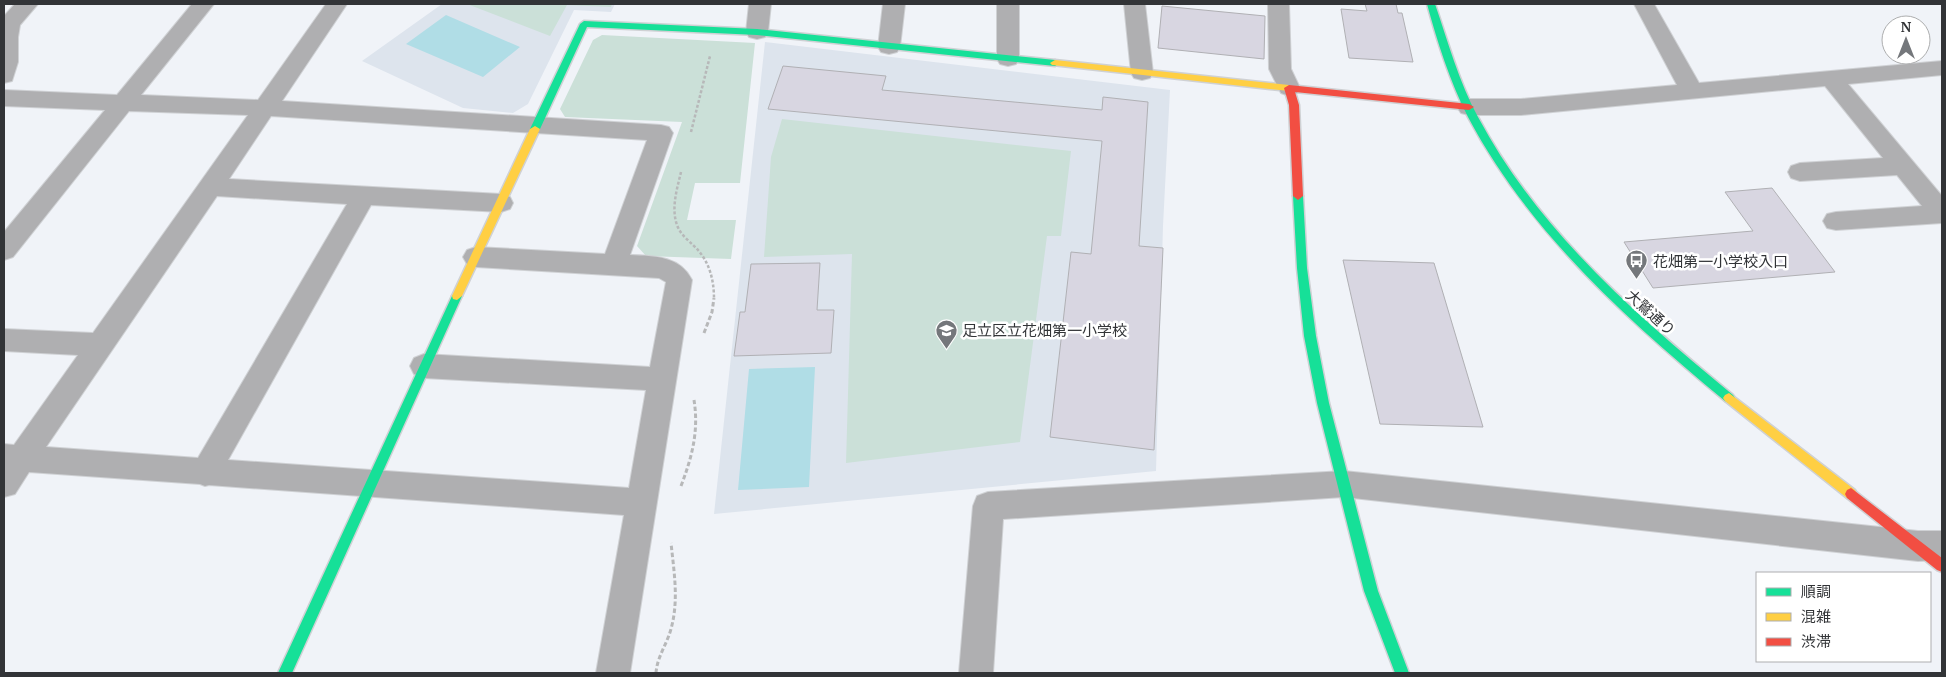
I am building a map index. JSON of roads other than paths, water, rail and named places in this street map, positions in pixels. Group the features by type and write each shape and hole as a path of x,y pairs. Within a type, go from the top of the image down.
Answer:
{"street":[{"path":"4,76 9,51 5,41 10,24 27,4"},
{"path":"4,250 203,4"},
{"path":"4,484 12,458 100,345 337,4"},
{"path":"756,32 760,4"},
{"path":"889,47 894,4"},
{"path":"1008,4 1008,59"},
{"path":"1134,4 1142,73"},
{"path":"1278,4 1280,69 1289,88 1294,105 1302,268 1310,336 1323,403 1371,591 1402,673"},
{"name":"大鷲通り","path":"1431,4 1469,107 1484,136 1537,214 1612,298 1684,362 1930,546 1942,566"},
{"path":"1644,4 1692,91"},
{"path":"286,673 369,484 584,24 756,32 1469,107 1521,107 1942,68"},
{"path":"1830,78 1942,214"},
{"path":"4,98 265,108 535,127 661,133 614,265"},
{"path":"1800,172 1903,166"},
{"path":"211,187 501,203"},
{"path":"205,473 364,196"},
{"path":"1836,221 1942,214"},
{"path":"476,257 667,269 676,274 679,280 613,673"},
{"path":"4,340 100,345"},
{"path":"424,366 662,379"},
{"path":"12,458 642,503"},
{"path":"976,673 988,506 1344,484 1930,546"}],"water":[{"path":"446,15 520,47 483,77 406,44"},
{"path":"815,367 809,487 738,490 749,369"}],"place":[{"name":"花畑第一小学校入口","path":"1637,280"},
{"name":"足立区立花畑第一小学校","path":"946,349"}]}
